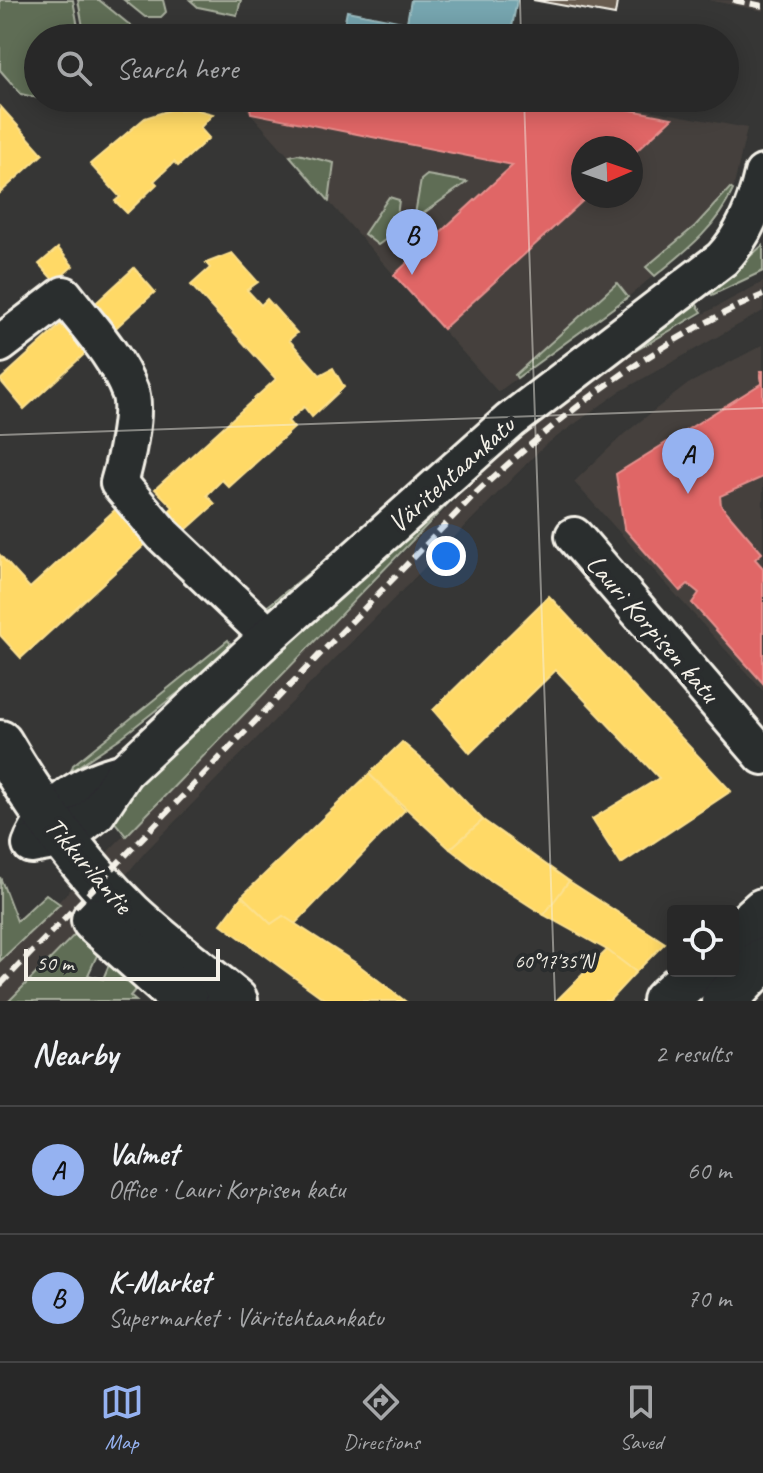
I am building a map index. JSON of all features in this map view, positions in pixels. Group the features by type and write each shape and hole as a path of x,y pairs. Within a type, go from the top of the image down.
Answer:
{"main road":[{"name":"Tikkurilantie","path":"0,743 47,833 112,938 185,1001"},
{"name":"Tikkurilantie","path":"0,800 47,833 132,916 235,1001"},
{"path":"739,933 763,911"},
{"path":"724,1001 763,960"},
{"path":"665,1001 691,977"}],"street":[{"name":"Väritehtaankatu","path":"47,833 97,813 124,772 269,636 510,421 722,259 743,231 758,197 763,174"},
{"path":"0,344 64,295 105,346 131,394 126,458 119,483 163,535 269,636"},
{"name":"Lauri Korpisen katu","path":"574,536 763,756"}],"shaded area":[{"path":"708,0 763,0 763,11"},
{"path":"249,112 660,112 747,128 733,190 710,228 628,297 498,392"},
{"path":"763,282 763,311 619,392 544,446 146,851 83,926 9,1001 0,1001 0,961 512,442 606,370"},
{"path":"763,345 763,691 574,482 624,434 688,384"}],"green space":[{"path":"0,0 73,0 77,24 24,24 24,95 0,70"},
{"path":"78,0 99,0 129,24 82,24"},
{"path":"124,0 163,0 166,12 161,17 145,17"},
{"path":"190,0 241,0 237,15 198,7"},
{"path":"298,154 334,163 329,201 290,156"},
{"path":"427,175 467,182 414,220 421,180"},
{"path":"730,188 733,190 726,204 709,227 655,276 646,267 695,226"},
{"path":"389,197 399,200 395,233 378,245 364,234"},
{"path":"763,245 763,271 712,295 706,288 731,273"},
{"path":"617,283 628,297 517,378 515,375"},
{"path":"692,298 702,312 623,358 619,355"},
{"path":"512,442 466,485 126,836 110,816 134,786 214,706"},
{"path":"367,526 276,609 268,606"},
{"path":"228,640 234,649 119,739 71,771 73,765"},
{"path":"0,877 17,921 46,894 60,904 0,961"},
{"path":"83,926 103,942 88,975 103,979 113,955 141,983 130,996 136,1001 9,1001"}],"building: Homes":[{"path":"0,106 43,154 0,193"},
{"path":"164,112 213,114 200,128 209,138 178,166 174,162 154,181 157,184 127,213 115,201 120,197 90,164 145,118"},
{"path":"58,248 73,266 55,282 39,264"},
{"path":"232,253 258,282 247,290 261,305 267,299 297,333 289,340 320,375 333,368 344,387 312,417 304,407 288,421 294,428 229,487 222,480 207,495 215,504 186,530 164,516 173,507 155,489 276,379 191,285 210,268 206,263"},
{"path":"134,268 155,292 108,335 86,312"},
{"path":"65,321 90,349 24,409 0,380"},
{"path":"117,508 148,542 21,658 0,635 0,555 30,588"},
{"path":"549,596 731,791 621,864 592,819 659,778 556,670 470,753 433,710"},
{"path":"402,742 441,776 483,820 450,849 369,774"},
{"path":"369,774 405,810 294,925 283,916 271,924 242,896"},
{"path":"483,820 569,881 544,915 450,849"},
{"path":"569,881 665,943 636,972 607,950 544,915"},
{"path":"242,896 271,924 283,916 356,963 405,1001 327,1001 221,924"},
{"path":"607,950 636,972 609,1001 556,1001"}],"building: Shops":[{"path":"251,112 641,112 672,118 643,145 643,136 571,136 571,208 575,208 443,329 394,275 513,165"},
{"path":"760,371 763,371 763,477 720,496 721,505 762,553 755,559 763,568 763,683 692,603 699,593 688,584 680,591 624,528 616,474 762,383"}],"building: Public":[{"path":"411,0 517,0 513,24 407,24"},
{"path":"347,11 388,19 387,24 344,24"},
{"path":"388,19 407,23 407,24 387,24"}],"building: Other":[{"path":"533,0 608,0 617,2 615,15"}],"railway":[{"path":"733,0 763,6"},
{"path":"0,985 475,494 507,465 575,408 647,357 763,295"}],"place":[{"name":"K-Market","path":"412,275"},
{"name":"Valmet","path":"688,494"}]}
